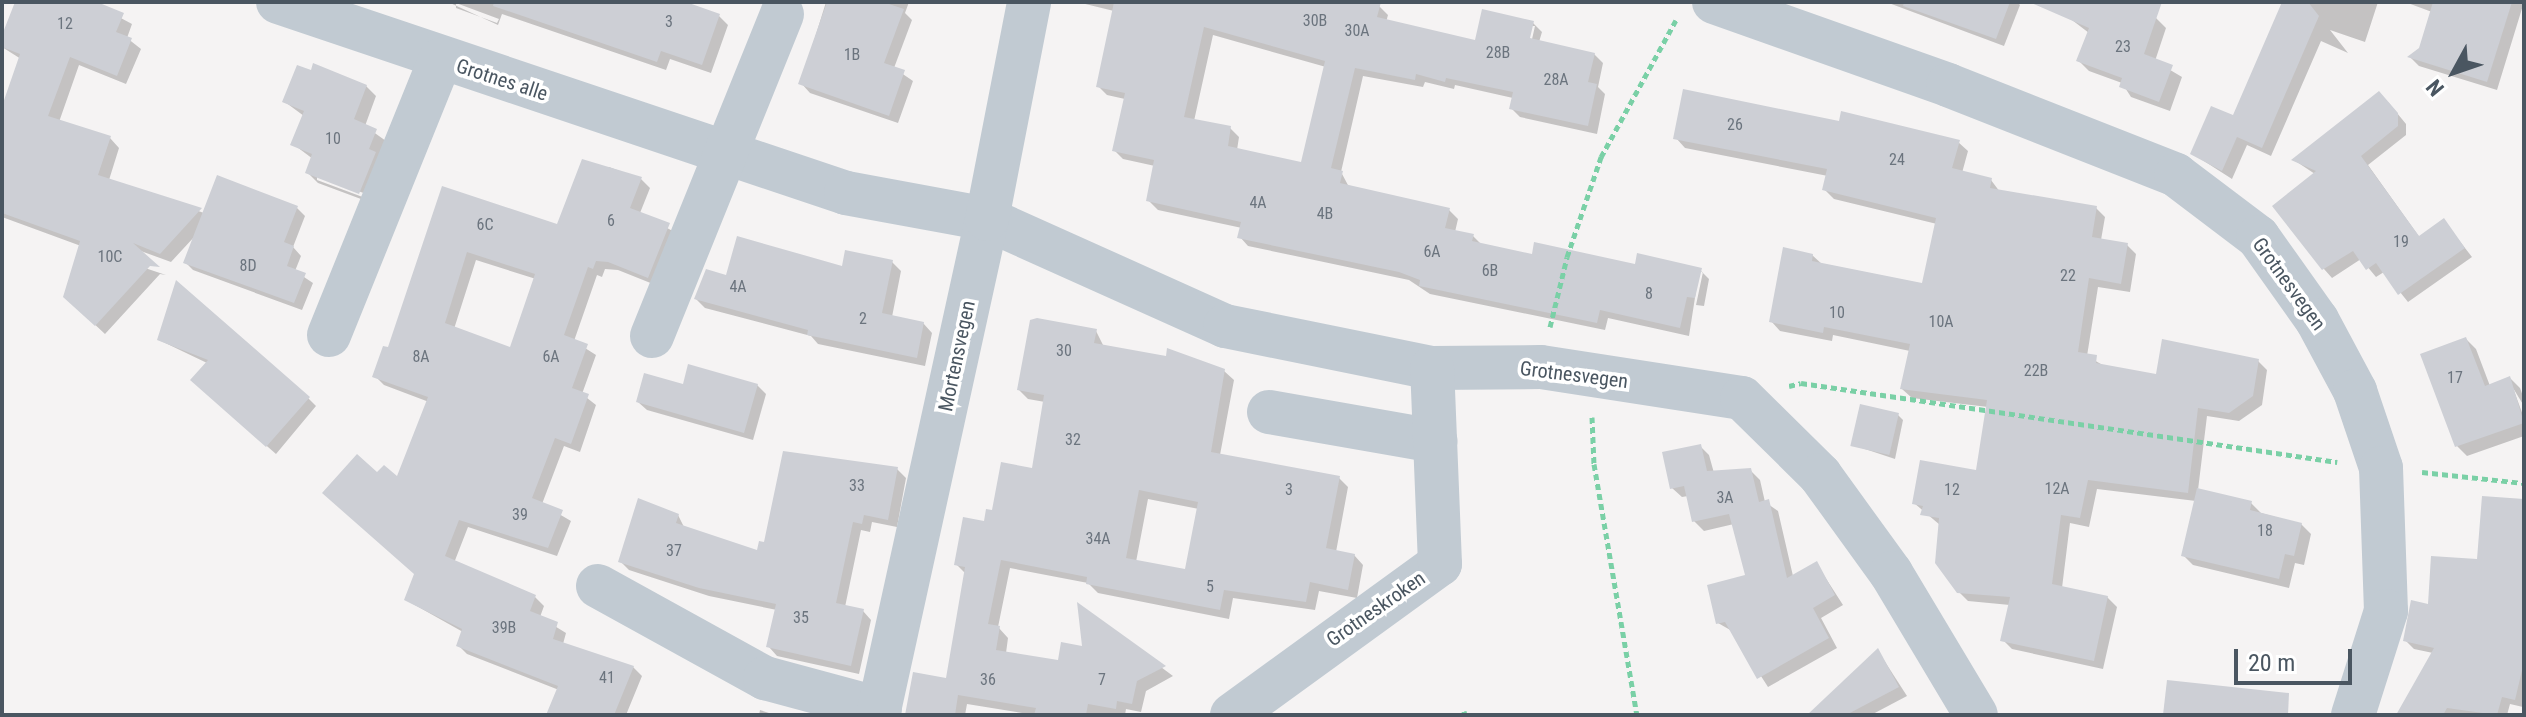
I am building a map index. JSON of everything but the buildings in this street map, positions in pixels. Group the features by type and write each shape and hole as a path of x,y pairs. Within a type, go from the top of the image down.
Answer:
{"street":[{"name":"Grotnes alle","path":"278,2 440,60 846,193 987,219"},
{"name":"Mortensvegen","path":"598,586 765,678 879,712 987,219 1029,2"},
{"name":"Grotnesvegen","path":"1696,8 1948,85 2176,175 2258,237 2317,320 2355,391 2381,468 2386,611 2353,715"},
{"path":"652,336 782,14"},
{"path":"329,335 440,60"},
{"name":"Grotnesvegen","path":"987,219 1225,326 1432,368 1541,367 1742,398"},
{"name":"Grotneskroken","path":"1232,715 1440,564 1432,368"},
{"path":"1742,398 1820,475 1891,573 1976,715"},
{"path":"1269,412 1435,441"}],"path":[{"path":"1541,367 1567,257 1601,157 1696,8"},
{"path":"1742,398 1801,383 2381,468 2524,483"},
{"path":"1589,422 1637,715"}]}
